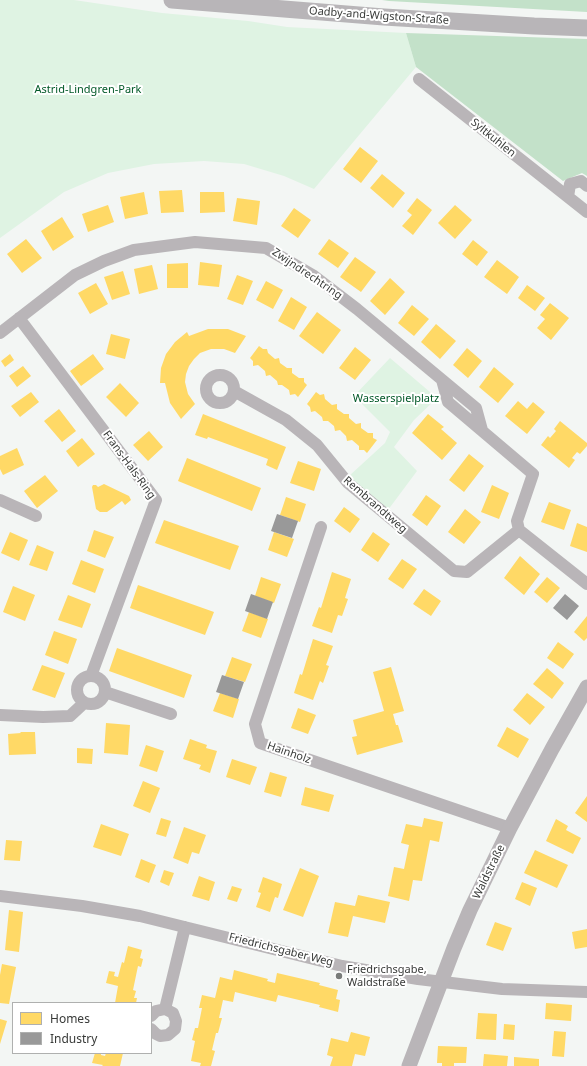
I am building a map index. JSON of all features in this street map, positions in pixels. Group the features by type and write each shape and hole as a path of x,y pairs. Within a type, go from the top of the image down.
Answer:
{"main road":[{"name":"Oadby-and-Wigston-Straße","path":"172,0 384,17 587,28"}],"street":[{"name":"Syltkuhlen","path":"419,78 587,212"},
{"path":"568,197 570,184 581,182 587,186"},
{"name":"Zwijndrechtring","path":"0,333 75,275 104,261 134,250 194,242 266,248 314,276 357,309 442,380 448,402 533,474 517,521 519,530"},
{"name":"Frans-Hals-Ring","path":"19,318 156,500 91,676 83,679 78,687 78,696 84,703"},
{"name":"Rembrandtweg","path":"234,391 286,420 316,445 348,483 454,571 466,572 519,530"},
{"path":"0,500 36,516"},
{"name":"Hainholz","path":"321,527 255,724 260,743 510,828"},
{"path":"519,530 587,584"},
{"path":"0,715 43,717 70,716 84,703 93,704 98,703 101,700 105,692 103,683 96,677 91,676"},
{"name":"Waldstraße","path":"409,1066 470,910 510,828 587,687"},
{"path":"105,692 171,714"},
{"name":"Friedrichsgaber Weg","path":"0,896 82,906 140,916 355,968 441,983 509,990 587,992"},
{"path":"165,1009 185,927"},
{"path":"152,1015 156,1011 165,1009 173,1013 176,1021 175,1029 168,1035 164,1036 156,1034 152,1029"}],"green space":[{"name":"Astrid-Lindgren-Park","path":"0,0 74,0 162,13 248,21 287,27 406,33 416,67 314,189 284,176 244,164 204,161 154,164 108,173 64,192 0,238"},
{"path":"382,0 587,0 587,12 389,1"},
{"path":"406,33 587,39 587,176 582,173 563,181 416,67"},
{"name":"Wasserspielplatz","path":"390,358 437,398 414,420 394,447 417,471 388,510 349,476 385,443 390,432 354,396"}],"building: Homes":[{"path":"360,147 378,161 361,183 343,169"},
{"path":"382,174 405,193 393,208 370,188"},
{"path":"182,190 184,212 161,213 159,191"},
{"path":"144,192 148,214 125,219 120,197"},
{"path":"200,192 224,192 225,212 200,213"},
{"path":"237,198 260,201 257,225 233,221"},
{"path":"417,198 432,210 413,235 402,226 412,215 407,211"},
{"path":"108,205 114,222 88,232 82,214"},
{"path":"455,205 472,220 455,239 438,223"},
{"path":"294,208 311,220 298,238 281,226"},
{"path":"62,217 74,237 53,251 41,231"},
{"path":"26,239 42,258 22,273 7,254"},
{"path":"329,239 349,253 338,268 318,254"},
{"path":"473,240 488,252 477,266 462,254"},
{"path":"355,257 376,272 361,292 340,277"},
{"path":"497,260 519,277 507,294 484,277"},
{"path":"200,262 222,265 219,287 198,285"},
{"path":"188,263 188,288 167,288 167,264"},
{"path":"152,265 158,289 139,294 134,269"},
{"path":"123,271 130,294 112,300 104,277"},
{"path":"237,275 253,281 243,305 227,299"},
{"path":"390,278 405,292 385,315 370,301"},
{"path":"266,281 283,290 273,309 256,300"},
{"path":"96,283 108,304 90,314 78,293"},
{"path":"527,285 545,298 535,311 518,298"},
{"path":"291,297 307,307 294,330 278,321"},
{"path":"550,303 569,318 551,340 537,328 545,319 540,315"},
{"path":"412,305 429,319 414,336 398,323"},
{"path":"317,312 341,330 323,354 299,336"},
{"path":"436,324 456,341 440,359 421,342"},
{"path":"208,329 228,329 246,336 235,353 224,349 211,349 200,353 194,359 189,366 185,382 188,394 195,404 181,419 170,403 165,383 160,383 161,368 166,354 175,342 187,332 189,336"},
{"path":"111,334 130,339 125,359 106,354"},
{"path":"259,346 263,349 267,349 268,353 275,359 279,358 280,363 287,368 292,368 292,373 299,378 304,378 304,382 307,385 298,397 295,394 290,395 289,390 282,385 278,385 277,381 270,375 266,376 265,371 258,365 253,366 253,361 250,358"},
{"path":"355,347 371,360 355,380 339,368"},
{"path":"467,348 482,361 468,378 453,365"},
{"path":"10,354 14,360 5,367 1,361"},
{"path":"93,354 104,369 81,386 70,371"},
{"path":"23,366 31,376 17,387 9,376"},
{"path":"494,367 514,384 498,403 479,387"},
{"path":"120,383 139,403 126,417 106,397"},
{"path":"31,392 39,402 20,417 11,406"},
{"path":"316,392 320,395 324,394 325,399 332,405 337,404 337,409 344,414 349,414 349,418 356,424 361,423 361,428 368,433 373,433 373,438 377,440 367,453 364,450 359,450 359,446 352,440 347,441 346,436 340,430 335,431 334,426 328,421 323,421 322,417 315,411 311,412 310,407 307,404"},
{"path":"518,401 527,409 533,402 545,412 527,434 505,416"},
{"path":"59,409 76,431 62,442 44,421"},
{"path":"203,414 286,447 277,470 266,465 268,459 208,437 207,439 195,435"},
{"path":"428,414 444,427 441,429 457,443 442,460 412,433"},
{"path":"560,421 587,443 587,446 580,454 577,452 572,458 575,460 569,468 541,445 548,436 550,438 556,431 554,429"},
{"path":"149,431 163,447 148,461 133,445"},
{"path":"82,438 95,454 78,467 66,451"},
{"path":"17,448 24,465 3,475 0,469 0,456"},
{"path":"469,454 484,466 464,492 449,480"},
{"path":"187,458 261,488 252,511 178,481"},
{"path":"298,461 321,469 314,491 290,483"},
{"path":"45,475 58,491 37,508 24,491"},
{"path":"104,484 129,496 131,500 125,505 122,501 107,512 100,512 96,509 92,487 93,485 98,487"},
{"path":"492,485 509,493 499,519 481,512"},
{"path":"426,495 441,506 427,526 412,515"},
{"path":"286,497 306,504 300,522 280,515"},
{"path":"549,502 571,510 564,530 541,522"},
{"path":"344,507 360,519 350,533 334,521"},
{"path":"465,509 481,522 464,544 448,532"},
{"path":"164,520 239,546 230,570 155,543"},
{"path":"577,523 587,527 587,552 570,546"},
{"path":"94,530 114,537 105,558 87,551"},
{"path":"10,532 28,540 19,561 1,553"},
{"path":"274,532 294,539 287,557 268,550"},
{"path":"373,532 390,544 378,562 361,550"},
{"path":"37,545 54,552 47,571 29,565"},
{"path":"520,556 540,574 524,595 504,578"},
{"path":"402,559 417,569 403,589 388,579"},
{"path":"81,560 104,569 95,593 72,584"},
{"path":"332,572 351,579 345,598 348,599 342,616 338,615 332,633 312,626 319,607 321,608"},
{"path":"261,577 281,584 274,603 255,596"},
{"path":"547,577 560,588 547,603 534,592"},
{"path":"138,585 214,612 205,635 130,608"},
{"path":"13,586 35,595 25,621 3,612"},
{"path":"424,589 441,601 431,616 413,604"},
{"path":"68,595 91,604 82,628 58,620"},
{"path":"249,612 268,619 261,638 242,631"},
{"path":"587,616 587,638 584,641 574,632"},
{"path":"54,631 77,639 68,664 45,655"},
{"path":"313,639 333,646 326,665 329,666 323,683 320,681 313,700 294,693 300,674 302,675"},
{"path":"558,642 574,654 563,669 547,658"},
{"path":"117,648 192,675 184,698 109,671"},
{"path":"232,657 252,664 245,682 225,676"},
{"path":"42,665 65,673 55,698 32,690"},
{"path":"391,667 404,711 393,714 403,742 357,755 352,737 357,736 353,720 384,711 373,672"},
{"path":"547,668 564,683 552,699 533,684"},
{"path":"220,693 239,699 233,718 213,711"},
{"path":"527,693 545,707 530,725 513,710"},
{"path":"298,708 316,715 308,734 291,728"},
{"path":"106,723 130,725 128,755 104,753"},
{"path":"507,727 529,739 518,758 497,746"},
{"path":"20,732 35,732 36,754 9,755 8,734 21,733"},
{"path":"190,739 207,745 206,748 217,751 210,773 199,769 201,765 183,759"},
{"path":"146,745 164,751 157,772 139,766"},
{"path":"77,748 93,749 92,764 77,763"},
{"path":"232,759 257,767 250,785 226,777"},
{"path":"270,772 287,777 281,797 264,792"},
{"path":"143,781 160,788 150,813 133,806"},
{"path":"305,787 334,795 329,812 301,805"},
{"path":"587,796 587,822 575,813"},
{"path":"161,818 171,821 166,837 156,834"},
{"path":"424,818 443,822 439,842 430,840 422,881 413,880 409,901 388,896 394,867 404,869 409,845 401,843 406,824 422,827"},
{"path":"556,819 568,826 566,830 581,838 573,854 546,841"},
{"path":"101,824 129,834 121,856 93,847"},
{"path":"184,827 206,835 199,854 192,852 188,864 173,858"},
{"path":"6,840 22,841 20,861 4,860"},
{"path":"535,850 568,865 557,888 524,873"},
{"path":"141,859 156,865 149,883 135,877"},
{"path":"300,868 319,876 303,917 283,910"},
{"path":"164,870 174,873 169,886 160,882"},
{"path":"199,876 215,882 209,901 192,896"},
{"path":"263,877 282,884 278,898 275,897 270,912 256,907 261,893 258,892"},
{"path":"522,882 537,888 530,906 515,899"},
{"path":"232,886 242,889 237,902 227,899"},
{"path":"358,895 390,902 385,923 353,916 348,937 328,933 335,902 355,906"},
{"path":"9,910 23,912 19,952 5,950"},
{"path":"495,922 512,928 503,951 486,945"},
{"path":"587,929 587,947 575,949 572,932"},
{"path":"128,946 142,950 140,958 143,959 141,967 138,966 133,990 136,991 134,998 137,998 136,1002 115,1002 118,986 106,983 109,971 115,972 114,976 118,977 122,962 124,963"},
{"path":"2,964 16,967 9,1004 0,1003 0,975"},
{"path":"234,970 268,979 267,981 275,983 277,973 320,983 319,985 338,990 336,999 340,1000 338,1012 319,1007 320,1005 278,995 276,1002 235,992 233,1002 223,1000 219,1018 222,1018 218,1033 216,1033 212,1050 215,1051 211,1066 200,1066 201,1063 191,1061 195,1041 192,1040 195,1028 198,1028 202,1008 199,1008 202,995 215,998 220,977 232,980"},
{"path":"546,1003 572,1005 571,1021 545,1019"},
{"path":"478,1013 497,1014 496,1040 476,1039"},
{"path":"0,1019 7,1021 0,1044"},
{"path":"504,1024 515,1025 514,1040 503,1039"},
{"path":"554,1031 566,1032 564,1057 552,1056"},
{"path":"351,1032 370,1037 365,1056 355,1054 352,1066 330,1066 333,1057 327,1055 331,1038 348,1042"},
{"path":"438,1046 467,1047 466,1063 454,1063 454,1066 442,1066 442,1063 437,1063"},
{"path":"95,1054 101,1054 105,1056 106,1054 123,1054 120,1066 102,1066 103,1065 92,1063"},
{"path":"484,1054 508,1056 507,1066 483,1066"},
{"path":"514,1057 539,1059 539,1066 514,1066"}],"building: Industry":[{"path":"277,514 298,521 292,538 271,531"},
{"path":"251,594 273,602 267,619 245,611"},
{"path":"565,594 579,606 567,620 553,608"},
{"path":"222,675 244,682 238,699 216,692"}],"place":[{"name":"Friedrichsgabe, Waldstraße","path":"339,976"}]}
